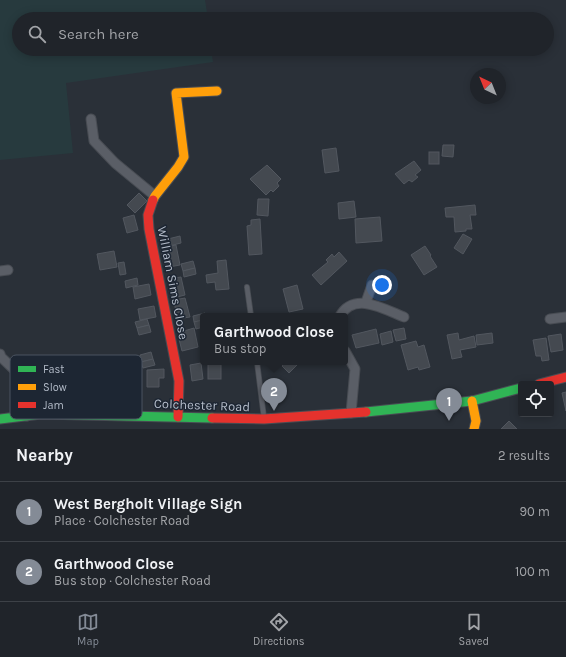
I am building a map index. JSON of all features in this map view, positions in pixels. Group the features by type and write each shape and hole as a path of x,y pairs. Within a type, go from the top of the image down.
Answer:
{"main road":[{"name":"William Sims Close","path":"178,417 179,381 149,229 148,215 155,196 184,157 176,93 217,90"},
{"path":"551,381 566,377"},
{"name":"Colchester Road","path":"142,416 264,419 351,413 472,401 518,389"},
{"path":"472,401 476,421 474,429"},
{"name":"Colchester Road","path":"0,419 10,418"}],"street":[{"path":"91,119 94,141 115,163 155,196"},
{"path":"366,302 372,285"},
{"path":"342,313 352,304 366,302 404,317"},
{"path":"550,319 566,317"},
{"path":"0,354 10,366"},
{"path":"348,356 355,369 351,413"}],"lane":[{"path":"247,287 251,313"},
{"path":"257,365 264,419"}],"green space":[{"path":"0,0 205,0 207,12 12,12 12,56 212,56 213,62 66,83 73,153 0,160"}],"building":[{"path":"443,145 454,145 453,157 442,156"},
{"path":"336,148 339,171 325,173 322,150"},
{"path":"429,152 439,152 439,164 429,164"},
{"path":"414,161 421,170 415,175 418,177 412,182 409,180 404,184 395,174"},
{"path":"267,165 281,179 277,183 279,186 273,192 271,190 266,195 250,179"},
{"path":"139,193 147,201 135,213 127,205"},
{"path":"258,199 269,199 268,216 257,215"},
{"path":"354,201 356,217 339,219 338,203"},
{"path":"475,205 476,215 470,215 472,229 455,232 454,217 446,217 445,208"},
{"path":"134,215 138,230 127,233 123,218"},
{"path":"380,217 382,241 356,243 355,219"},
{"path":"260,219 262,254 249,255 247,226 251,225 251,220"},
{"path":"463,234 472,239 463,254 454,248"},
{"path":"180,236 181,243 169,246 168,239"},
{"path":"176,245 180,265 169,267 167,257 163,258 161,248"},
{"path":"425,246 437,267 424,275 411,255"},
{"path":"114,251 117,267 100,270 97,254"},
{"path":"339,252 347,261 321,285 312,275 328,262 326,260 332,254 334,257"},
{"path":"226,260 229,289 216,290 215,282 207,283 206,275 218,273 217,261"},
{"path":"193,261 195,268 183,271 181,264"},
{"path":"124,262 126,274 120,275 118,263"},
{"path":"195,268 196,274 184,277 183,271"},
{"path":"181,277 185,295 173,298 169,279"},
{"path":"137,278 138,285 126,288 125,281"},
{"path":"149,284 151,295 135,299 133,287"},
{"path":"297,285 303,309 289,312 283,289"},
{"path":"185,298 190,317 177,319 174,300"},
{"path":"154,306 156,317 140,320 138,309"},
{"path":"200,314 200,321 194,322 193,316"},
{"path":"147,319 149,325 137,328 135,322"},
{"path":"200,321 200,328 196,329 194,322"},
{"path":"149,325 151,332 139,335 137,328"},
{"path":"194,328 198,347 182,351 179,339 185,338 184,331"},
{"path":"404,328 406,339 396,341 393,330"},
{"path":"376,329 379,343 356,348 352,335"},
{"path":"391,331 393,342 382,345 380,334"},
{"path":"458,333 459,340 474,336 476,347 460,350 462,357 452,359 447,335"},
{"path":"492,333 493,343 477,345 476,335"},
{"path":"561,334 563,350 551,352 548,336"},
{"path":"546,338 549,360 542,361 541,356 536,356 533,340"},
{"path":"416,341 418,347 424,345 430,367 419,370 418,367 408,370 401,345"},
{"path":"151,352 153,359 142,362 142,355 140,355"},
{"path":"153,359 155,365 143,368 142,362"},
{"path":"200,363 203,379 192,381 190,365"},
{"path":"208,365 221,365 221,379 208,379"},
{"path":"283,365 297,365 289,373 282,366"},
{"path":"164,369 164,378 159,378 159,387 147,387 147,370"},
{"path":"566,392 566,411 562,393"},
{"path":"509,421 517,429 501,429"}],"traffic: fast":[{"path":"366,412 472,401 518,389"},
{"path":"142,416 212,418"},
{"path":"0,419 10,418"}],"traffic: slow":[{"path":"153,200 184,157 176,93 217,91"},
{"path":"472,401 476,421 474,429"}],"traffic: jam":[{"path":"153,200 148,215 149,229 179,381 178,417"},
{"path":"551,381 566,377"},
{"path":"212,418 264,419 366,412"}],"place":[{"name":"Garthwood Close","path":"274,411"},
{"name":"West Bergholt Village Sign","path":"449,421"}]}
